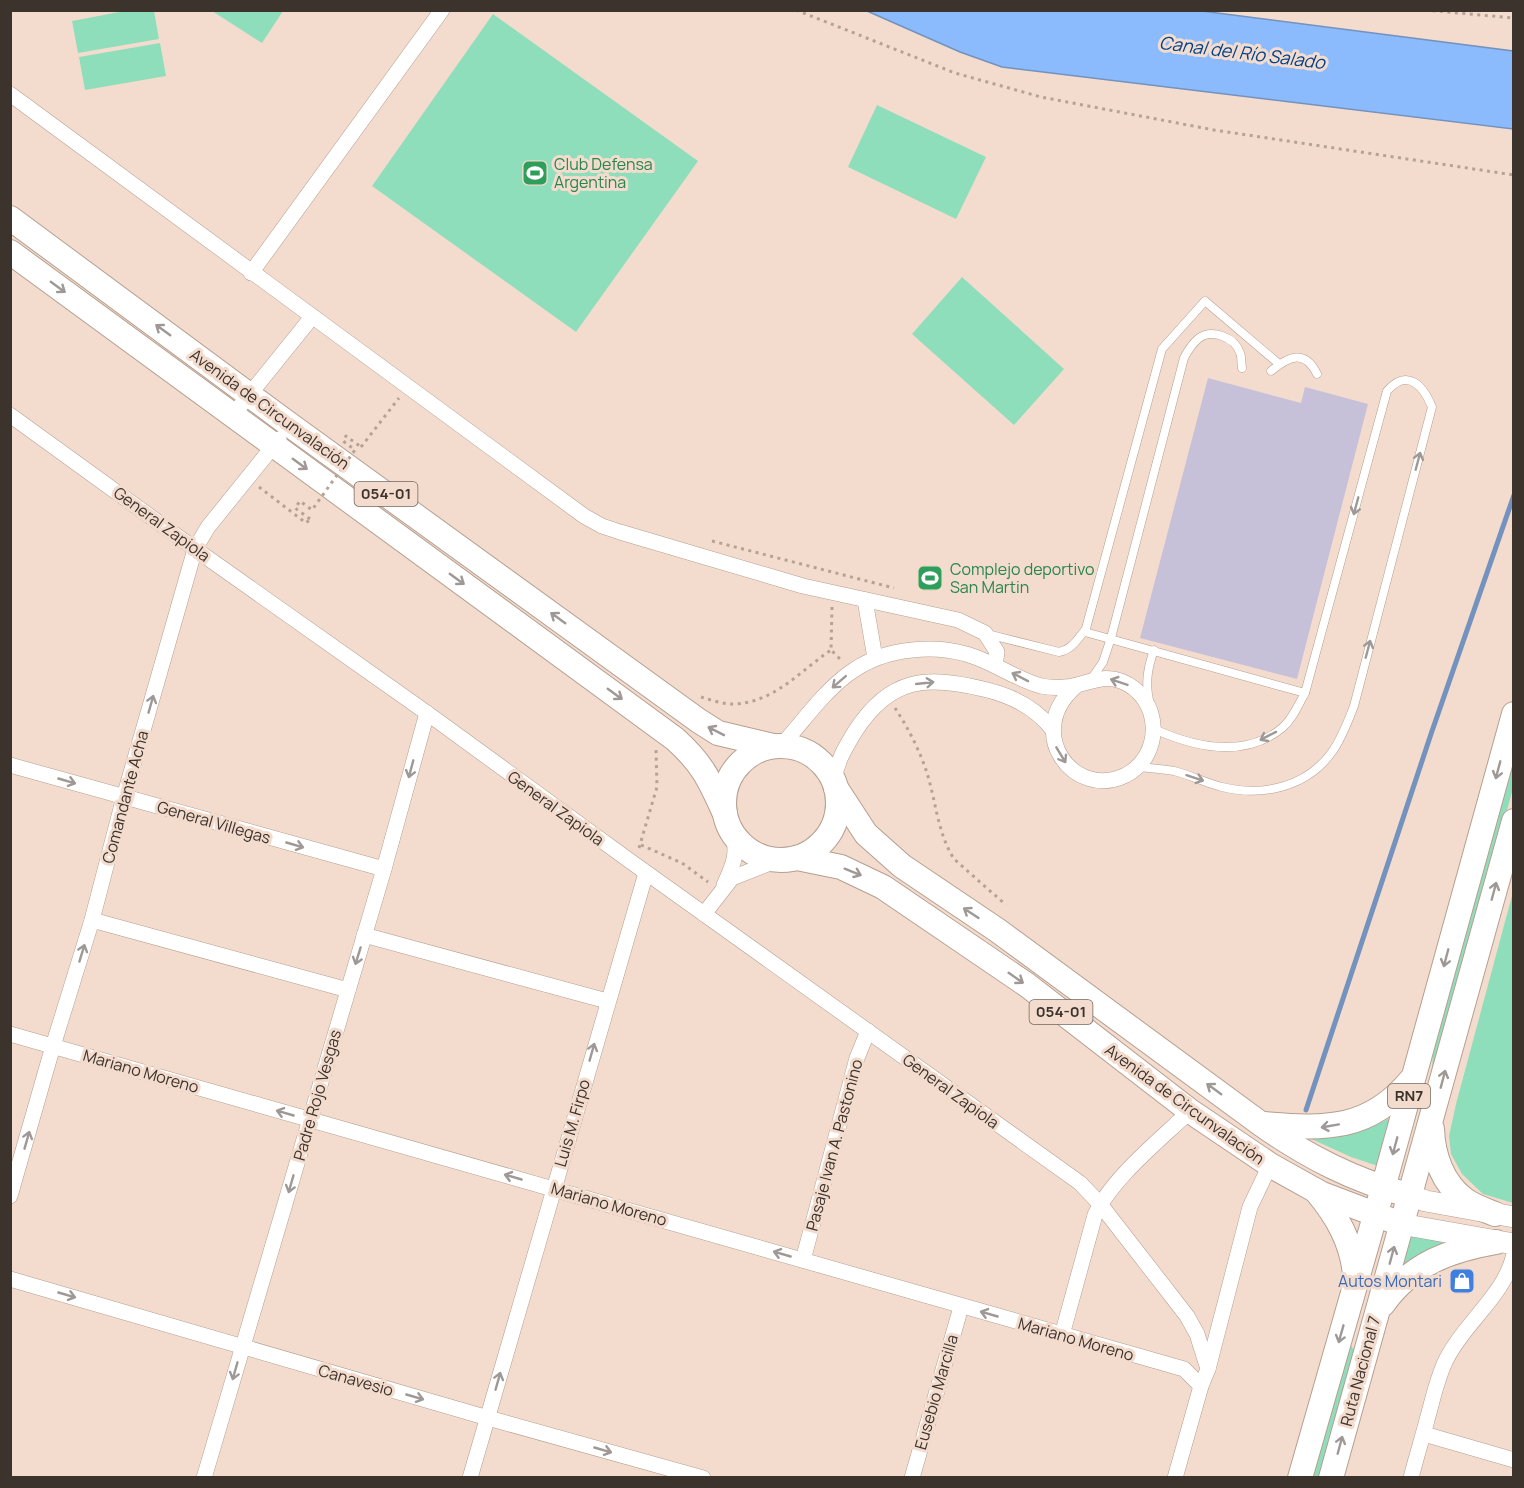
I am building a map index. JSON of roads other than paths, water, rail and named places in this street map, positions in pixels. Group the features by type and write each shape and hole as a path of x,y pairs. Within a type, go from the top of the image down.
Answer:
{"highway":[{"name":"Avenida de Circunvalación","path":"10,218 290,425 708,727 731,737 777,746 794,746 812,754 826,766 866,834 893,859 997,930 1298,1150 1383,1188 1408,1195"},
{"name":"Avenida de Circunvalación","path":"10,252 675,739 693,755 702,767 729,823 744,846 760,856 842,867 883,887 1027,985 1190,1111 1270,1165 1322,1194 1401,1224"},
{"name":"RN7","path":"1300,1478 1514,714"},
{"path":"729,823 724,795 730,777 741,761 757,750 777,746"},
{"path":"787,859 813,850 827,837 836,820 839,802 835,784"},
{"name":"RN7","path":"1408,1195 1431,1122 1514,821"},
{"path":"1261,1124 1320,1128 1353,1122 1378,1111 1397,1098 1414,1077"},
{"path":"1431,1122 1436,1159 1456,1192 1466,1201 1504,1216"},
{"path":"1315,1189 1330,1207 1350,1246 1356,1282"},
{"name":"Ruta Nacional 7","path":"1331,1478 1408,1195"},
{"path":"1376,1316 1396,1286 1419,1269 1454,1252 1508,1246"}],"main road":[{"name":"054-01","path":"1408,1195 1426,1201 1504,1216"},
{"name":"054-01","path":"1401,1224 1508,1246"}],"street":[{"path":"251,273 442,10"},
{"path":"10,94 584,516 602,526 803,586 958,620 985,633 997,652 995,665"},
{"path":"233,415 312,317"},
{"name":"General Zapiola","path":"10,414 1080,1183 1100,1204 1187,1316 1197,1334 1208,1369"},
{"name":"Comandante Acha","path":"10,1196 92,920 124,797 195,549 208,527 290,425"},
{"path":"865,600 875,658"},
{"path":"777,746 811,709 854,670 875,658 893,652 939,649 967,654 1044,687 1106,678 1127,685 1145,700 1153,721 1152,743 1147,756 1125,776 1110,780 1095,780 1080,775 1068,766 1058,753 1053,739 1056,709 1064,696 1083,683"},
{"path":"835,784 836,766 847,744 874,706 885,697 921,682 960,683 995,692 1016,700 1044,719 1053,730"},
{"name":"Padre Rojo Vesgas","path":"204,1478 384,869 427,713"},
{"name":"General Villegas","path":"10,765 384,869"},
{"path":"721,890 734,861 736,846 729,823"},
{"path":"704,914 732,878 787,859"},
{"name":"Luis M. Firpo","path":"470,1478 646,873"},
{"path":"92,920 348,990"},
{"path":"364,935 607,1001"},
{"name":"Pasaje Ivan A. Pastonino","path":"803,1260 857,1058 868,1031"},
{"name":"Mariano Moreno","path":"10,1034 1184,1369 1201,1386"},
{"path":"1062,1335 1100,1204 1111,1187 1190,1111"},
{"path":"1175,1478 1208,1369 1250,1207 1270,1165"},
{"path":"1411,1478 1438,1377 1447,1356 1474,1317 1502,1285 1510,1268 1508,1246"},
{"name":"Canavesio","path":"10,1279 703,1478"},
{"name":"Eusebio Marcilla","path":"912,1478 961,1307"},
{"path":"1424,1434 1512,1458"}],"lane":[{"path":"985,633 1059,652 1066,651 1072,646 1086,629 1162,348 1205,301 1279,364"},
{"path":"1083,683 1103,662 1111,638 1185,358 1191,346 1201,336 1213,334 1223,336 1233,341 1240,352 1242,368"},
{"path":"1271,371 1293,357 1303,358 1309,362 1317,374"},
{"path":"1137,767 1175,772 1221,787 1244,791 1267,790 1290,785 1313,773 1332,752 1354,706 1432,407 1426,393 1417,384 1402,381 1393,384 1387,392 1305,693 1294,714 1282,728 1244,747 1201,746 1177,739 1153,721 1147,689 1149,664 1154,650"},
{"path":"1086,629 1085,632 1305,693"}],"water":[{"name":"Canal del Río Salado","path":"1194,10 1513,51 1513,129 1002,67 960,52 867,11"}],"waterway":[{"path":"1306,1110 1431,734 1514,495"}],"place":[{"name":"Club Defensa Argentina","path":"535,173"},
{"name":"Complejo deportivo San Martin","path":"930,578"},
{"name":"Autos Montari","path":"1462,1281"}]}
